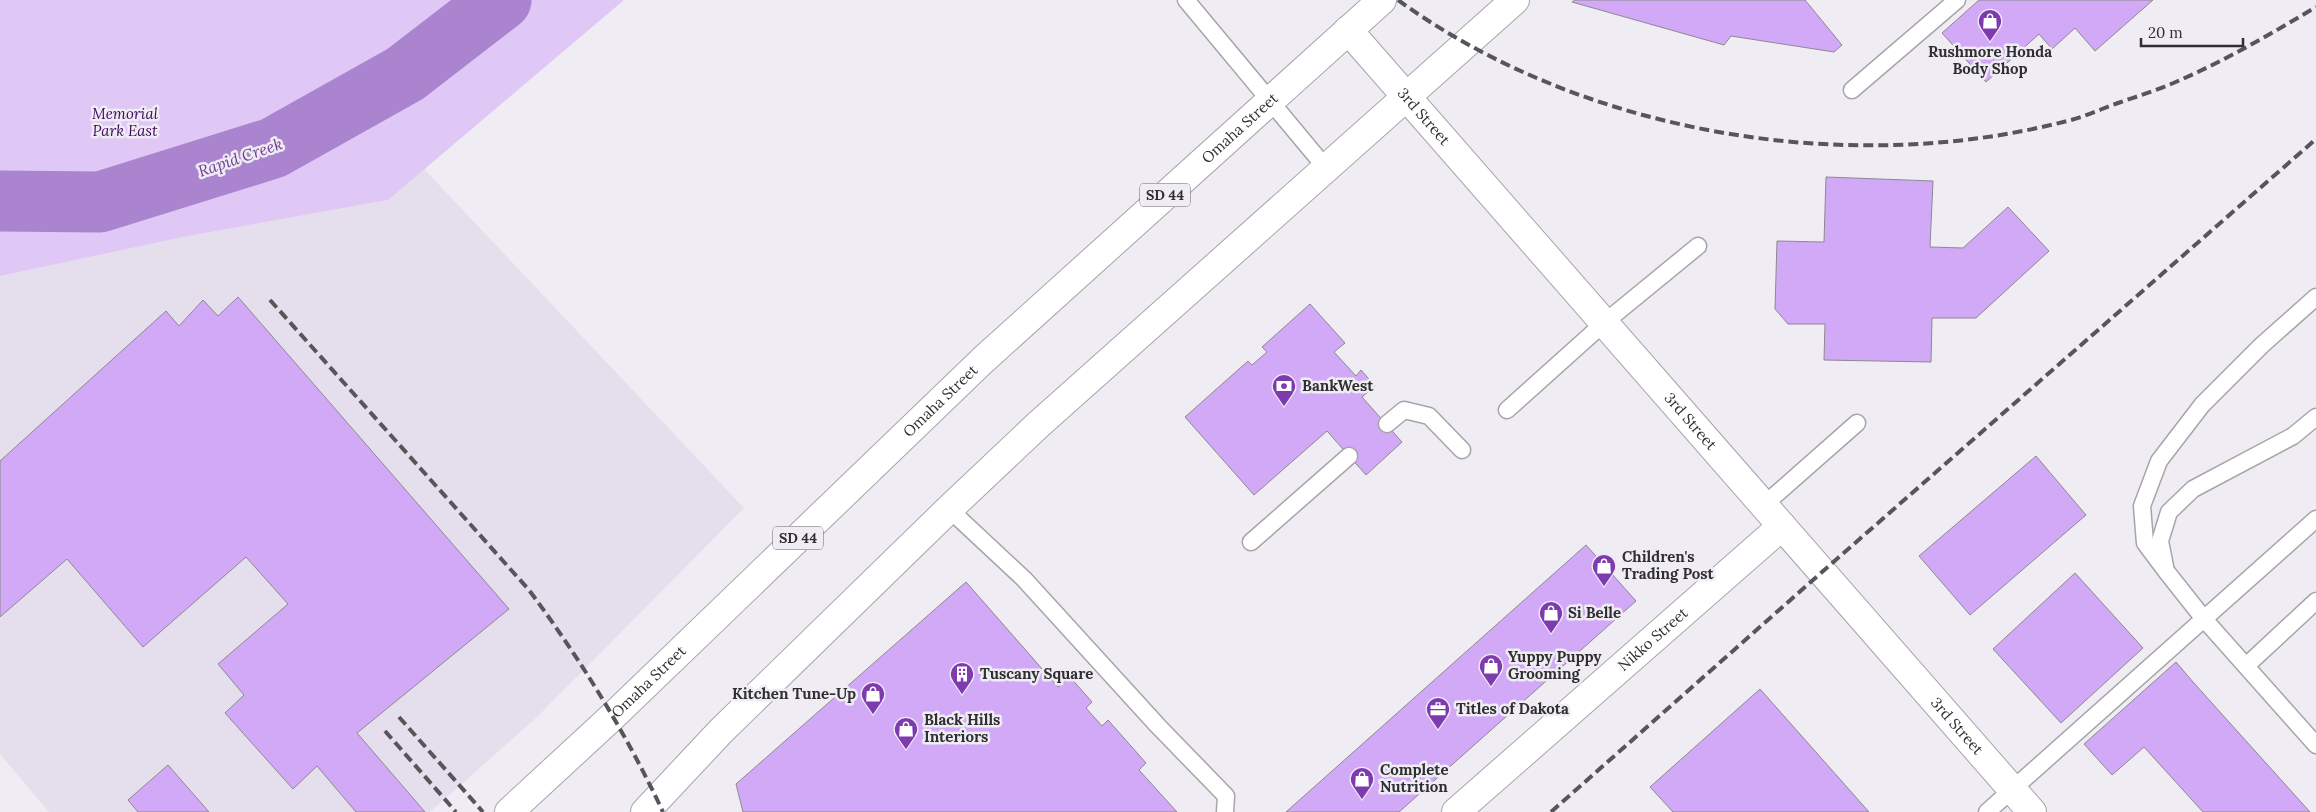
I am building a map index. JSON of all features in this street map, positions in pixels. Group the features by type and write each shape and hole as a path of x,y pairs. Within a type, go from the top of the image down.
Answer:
{"main road":[{"name":"Omaha Street","path":"509,812 613,716 983,360 1382,0"},
{"path":"645,812 721,731 949,509 1047,417 1515,0"},
{"name":"3rd Street","path":"1348,30 2032,812"},
{"name":"Nikko Street","path":"1456,812 1782,526"}],"lane":[{"path":"1186,0 1326,168"},
{"path":"1852,90 1957,0"},
{"path":"1506,410 1604,322 1698,246"},
{"path":"2316,297 2262,345 2202,406 2159,461 2142,506 2145,543 2204,619 2316,745"},
{"path":"1387,424 1404,410 1429,416 1462,450"},
{"path":"2166,571 2160,541 2170,512 2193,489 2293,436 2316,417"},
{"path":"1764,505 1857,423"},
{"path":"1251,542 1349,456"},
{"path":"949,509 1024,579 1158,726 1226,796 1225,812"},
{"path":"1987,812 2316,519"},
{"path":"2246,666 2316,601"}],"shaded area":[{"path":"424,169 744,508 536,718 430,812 49,812 0,754 0,276 188,236 388,200"}],"green space":[{"name":"Memorial Park East","path":"0,0 624,0 388,200 188,236 0,276"}],"building":[{"path":"1575,0 1805,0 1842,45 1834,52 1731,36 1724,45 1572,2"},
{"name":"Rushmore Honda Body Shop","path":"1979,0 2153,0 2095,51 2075,28 2052,49 2039,34 1986,82 1942,33"},
{"path":"1826,177 1933,181 1930,247 1963,248 2008,207 2049,251 1976,318 1932,318 1931,362 1824,360 1825,324 1788,324 1775,309 1777,241 1824,242"},
{"path":"238,297 509,609 357,733 425,812 356,812 317,766 293,789 225,713 244,695 218,664 288,604 246,557 143,647 67,559 0,617 0,461 166,311 179,326 203,300 218,316"},
{"name":"BankWest","path":"1310,304 1345,343 1334,352 1356,376 1361,370 1375,386 1362,397 1402,442 1366,475 1327,431 1254,495 1185,417 1248,361 1252,365 1267,352 1262,347"},
{"path":"2036,456 2086,515 1970,615 1919,556"},
{"path":"1586,545 1636,601 1399,812 1286,812"},
{"path":"2075,573 2143,648 2061,723 1993,649"},
{"name":"Tuscany Square","path":"966,582 1058,687 1070,677 1092,702 1086,708 1102,726 1108,720 1146,763 1139,770 1177,812 743,812 736,784"},
{"path":"2176,662 2310,812 2203,812 2144,747 2112,775 2084,744"},
{"path":"1760,689 1869,812 1673,812 1650,787"},
{"path":"168,765 209,812 138,812 128,800"}],"waterway":[{"name":"Rapid Creek","path":"0,201 100,202 273,148 405,74 501,0"}],"railway":[{"path":"1398,0 1471,46 1550,83 1633,112 1719,132 1807,143 1896,145 1983,138 2080,117 2196,73 2316,7"},
{"path":"1551,812 2316,139"},
{"path":"270,300 529,590 567,643 602,698 634,754 663,812"},
{"path":"399,717 483,812"},
{"path":"385,731 456,812"}],"place":[{"name":"Rushmore Honda Body Shop","path":"1990,42"},
{"name":"BankWest","path":"1284,407"},
{"name":"Children's Trading Post","path":"1604,587"},
{"name":"Si Belle","path":"1551,634"},
{"name":"Yuppy Puppy Grooming","path":"1491,687"},
{"name":"Tuscany Square","path":"962,695"},
{"name":"Kitchen Tune-Up","path":"873,715"},
{"name":"Titles of Dakota","path":"1438,730"},
{"name":"Black Hills Interiors","path":"906,750"},
{"name":"Complete Nutrition","path":"1362,800"}]}
